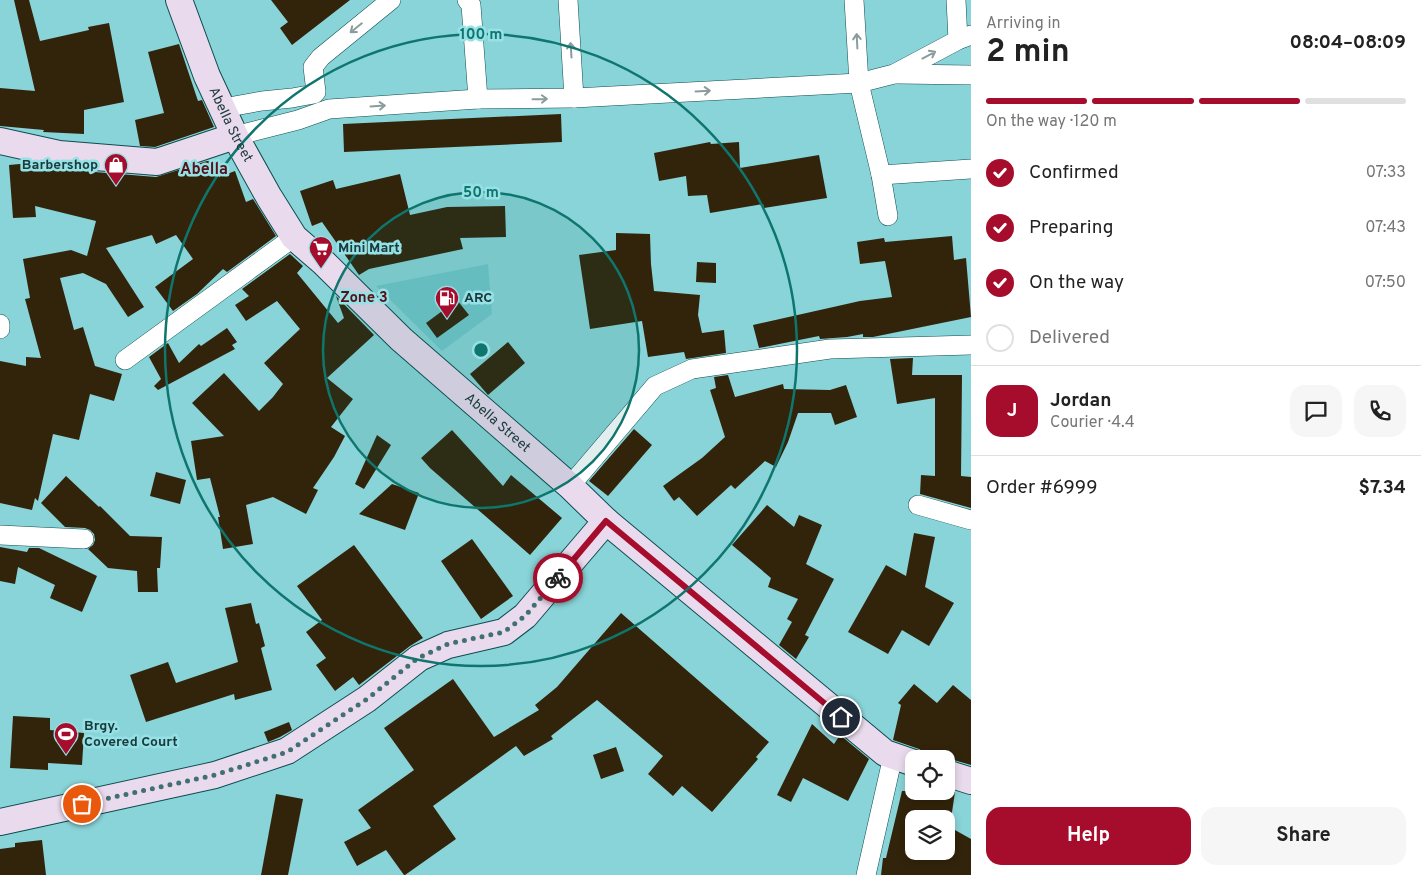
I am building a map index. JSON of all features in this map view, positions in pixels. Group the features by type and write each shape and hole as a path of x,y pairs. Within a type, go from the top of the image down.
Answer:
{"street":[{"name":"Abella Street","path":"179,0 207,76 235,136 294,237 324,263 401,339 570,486 606,521 886,754 903,759"},
{"path":"223,108 314,94 316,92 313,67 321,57 391,0"},
{"path":"467,0 471,5 478,99"},
{"path":"568,0 574,98"},
{"path":"854,0 859,83 881,174 888,216"},
{"path":"0,141 59,154 157,162 235,136 298,120 330,109 478,99 574,98 859,83 894,74 964,37 956,0"},
{"path":"894,74 971,75"},
{"path":"262,101 269,126"},
{"path":"881,174 971,168"},
{"path":"125,360 294,237"},
{"path":"570,486 655,386 692,369 830,349 971,345"},
{"path":"918,505 971,520"},
{"path":"0,822 215,775 287,752 367,699 418,658 448,644 504,632 525,616 606,521"},
{"path":"0,535 84,538"},
{"path":"866,875 903,759"},
{"path":"955,776 971,781"}],"shaded area":[{"path":"488,264 492,314 442,351 376,286"}],"building":[{"path":"14,0 29,0 40,41 89,30 88,27 109,23 124,102 84,110 84,134 43,132 44,130 0,126 0,88 35,91"},
{"path":"271,0 350,0 292,45 280,28 288,22"},
{"path":"179,44 198,101 202,100 214,127 155,147 140,146 135,120 164,113 148,52"},
{"path":"561,114 562,142 344,152 343,124"},
{"path":"710,142 711,144 739,142 740,168 819,155 827,198 764,208 763,204 710,213 707,195 688,196 686,176 659,181 654,153"},
{"path":"207,161 219,162 219,177 235,171 246,202 253,199 276,236 227,272 223,269 197,294 173,311 155,287 193,259 176,235 156,244 152,235 106,248 144,307 128,317 106,284 83,273 60,278 74,330 83,327 95,366 122,374 114,401 90,394 79,440 53,434 38,501 35,498 32,510 0,503 0,361 26,366 26,357 41,358 25,299 30,298 23,259 71,250 87,256 96,221 35,206 36,217 13,218 9,165 31,163 58,169 156,177"},
{"path":"400,174 410,215 447,207 505,206 506,237 460,238 463,249 369,269 359,275 322,222 312,226 300,191 333,180 336,189"},
{"path":"616,233 650,234 654,291 700,295 698,315 702,333 724,330 726,353 686,359 684,352 648,357 642,321 590,329 579,255 616,250"},
{"path":"952,236 954,260 966,258 971,317 873,337 863,337 863,334 820,339 819,336 759,348 753,325 860,301 892,297 885,261 860,264 857,242 884,238 885,242"},
{"path":"290,254 303,266 297,273 338,323 344,318 336,296 374,335 327,378 353,399 331,427 345,436 334,457 313,488 318,490 306,514 273,497 246,505 253,544 223,549 218,517 220,517 210,478 197,480 191,441 224,436 192,403 224,373 259,411 283,384 264,363 300,329 277,301 246,321 235,305 249,296 242,289"},
{"path":"697,262 716,263 716,283 696,282"},
{"name":"ARC","path":"457,300 469,315 437,338 426,323"},
{"path":"227,328 237,342 232,345 235,349 158,390 154,386 161,379 149,357 168,343 179,363 199,344 201,346"},
{"path":"508,342 525,363 488,395 470,374"},
{"path":"913,358 912,375 962,375 961,476 971,477 971,508 920,494 921,475 935,476 935,398 897,404 890,359"},
{"path":"728,375 735,397 783,384 784,389 830,390 846,385 857,417 835,425 831,413 798,413 788,442 776,467 765,461 735,489 731,485 697,516 679,497 674,501 663,486 702,458 725,437 710,390 716,388 714,377"},
{"path":"634,429 652,445 608,496 589,481"},
{"path":"452,430 503,486 511,475 562,518 530,555 421,458"},
{"path":"377,435 391,445 364,489 355,484"},
{"path":"156,472 186,480 180,504 150,496"},
{"path":"66,476 130,536 162,537 160,568 157,568 158,592 138,592 137,571 108,568 88,549 95,540 94,534 90,530 65,527 41,503"},
{"path":"392,484 419,493 405,530 359,514"},
{"path":"767,505 794,527 799,515 822,525 806,564 834,579 805,635 809,637 796,659 779,645 792,622 787,619 798,599 768,587 771,578 732,545"},
{"path":"914,533 935,537 925,587 954,603 929,646 902,630 888,654 848,632 886,565 906,576"},
{"path":"472,539 513,596 481,619 441,561"},
{"path":"354,545 423,638 359,685 353,677 335,691 316,665 326,658 306,632 322,620 297,586"},
{"path":"0,547 27,552 29,548 39,548 97,576 82,612 50,598 55,585 18,567 15,584 0,581"},
{"path":"251,603 256,624 259,623 265,646 261,648 272,690 235,700 234,694 146,722 130,675 168,662 176,683 238,662 225,608"},
{"path":"621,613 769,742 756,757 758,759 712,812 682,786 673,796 648,774 663,756 597,700 551,736 553,739 524,756 516,746 433,806 456,839 405,875 386,850 357,866 344,842 371,828 358,810 414,770 384,728 453,679 494,737 539,710 535,705 557,687"},
{"path":"914,684 937,703 953,685 971,700 971,765 955,760 955,750 920,750 893,740 901,705 898,703"},
{"path":"13,716 50,718 50,730 84,733 82,765 48,763 48,770 10,768"},
{"path":"289,722 292,730 268,742 264,732"},
{"path":"812,724 834,744 840,735 869,759 848,801 803,778 791,802 777,795"},
{"path":"616,747 624,771 601,779 593,755"},
{"path":"902,791 905,791 905,800 954,800 952,810 905,810 905,860 955,860 955,830 971,839 971,875 881,875 883,858 886,858"},
{"path":"276,794 303,799 288,875 261,875"},
{"path":"42,840 46,875 0,875 0,849 15,847 15,843"}],"way so far":[{"path":"82,804 215,775 287,752 367,699 418,658 448,644 504,632 525,616 558,578"}],"place":[{"name":"Barbershop","path":"116,186"},
{"name":"Mini Mart","path":"321,269"},
{"name":"ARC","path":"447,319"},
{"name":"Brgy. Covered Court","path":"66,755"}],"district":[{"name":"Abella","path":"204,170"},
{"name":"Zone 3","path":"364,298"}],"route":[{"path":"558,578 606,521 841,717"}]}
